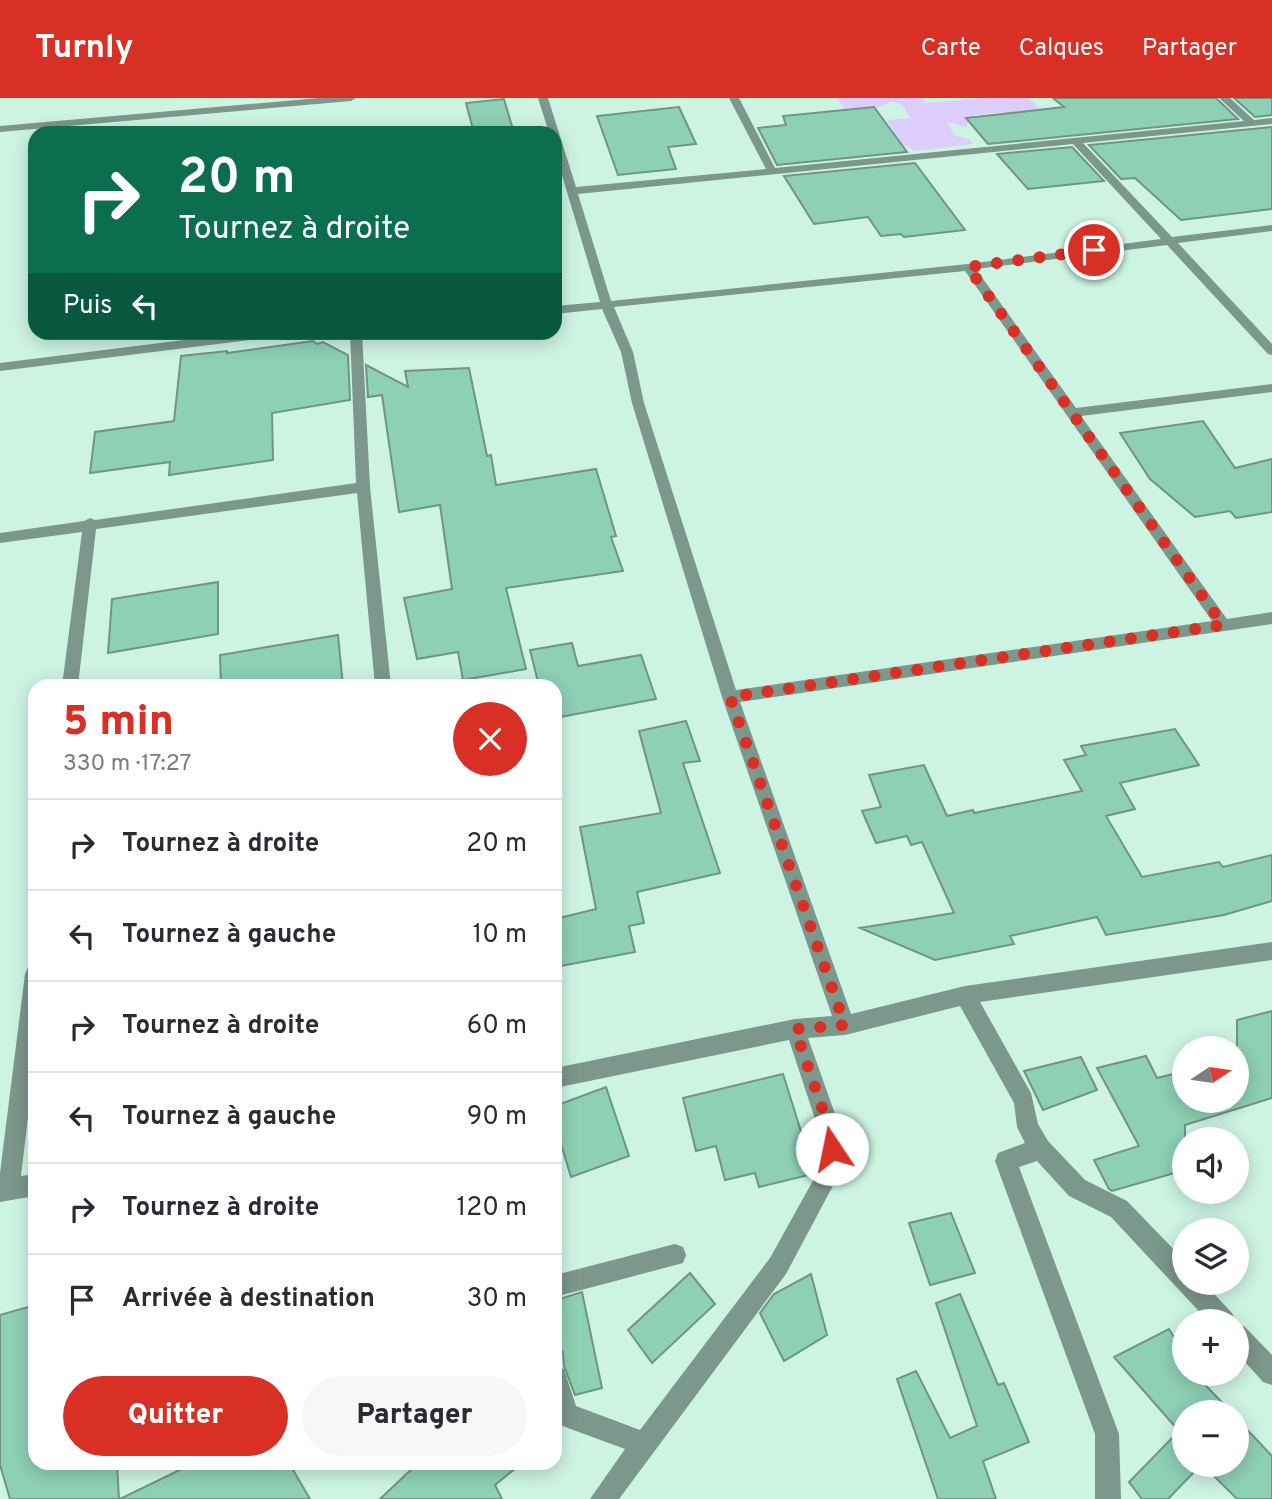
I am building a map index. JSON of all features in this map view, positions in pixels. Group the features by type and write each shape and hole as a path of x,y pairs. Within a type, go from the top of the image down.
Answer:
{"street":[{"path":"33,126 351,98"},
{"path":"543,98 552,126"},
{"path":"734,98 772,171"},
{"path":"1224,98 1252,123"},
{"path":"572,191 1272,121"},
{"path":"0,129 28,126"},
{"path":"1076,141 1272,351"},
{"path":"562,159 607,306 627,352 638,402 730,697 845,1025"},
{"path":"562,309 968,267 1272,228"},
{"path":"968,267 1223,625"},
{"path":"0,367 218,340"},
{"path":"356,340 363,486 382,679"},
{"path":"1072,413 1272,388"},
{"path":"0,538 363,486"},
{"path":"71,679 90,523"},
{"path":"730,697 1272,618"},
{"path":"562,1077 795,1029 845,1025 965,995 1272,951"},
{"path":"965,995 1024,1100 1028,1127 1040,1149 1077,1188 1119,1209 1172,1264"},
{"path":"28,1023 4,1190 28,1186"},
{"path":"603,1499 778,1266 825,1180 832,1149 829,1128 795,1029"},
{"path":"1040,1149 1006,1161 1107,1434 1108,1499"},
{"path":"562,1284 675,1255"},
{"path":"1200,1295 1213,1309"},
{"path":"1249,1348 1272,1373"},
{"path":"562,1402 566,1415 645,1444"}],"shaded area":[{"path":"837,98 922,98 926,103 1029,98 1059,130 1015,125 1003,112 973,115 966,127 947,122 954,135 971,140 972,144 915,151 901,143 887,120 910,118 902,105 893,101 868,112 863,133"}],"building":[{"path":"1053,98 1216,98 1238,119 988,144 966,118 1064,107"},
{"path":"1234,98 1272,98 1272,115 1255,117"},
{"path":"504,99 512,126 472,126 466,103"},
{"path":"679,107 696,144 668,147 676,169 618,175 597,116"},
{"path":"874,107 907,152 777,165 758,128 786,125 783,116"},
{"path":"1272,127 1272,209 1181,220 1135,178 1121,179 1089,145"},
{"path":"1072,147 1104,181 1028,189 997,154"},
{"path":"915,163 965,230 904,237 901,234 881,236 868,217 814,224 784,176"},
{"path":"313,341 317,344 323,342 348,355 350,400 272,413 273,460 169,475 170,462 90,473 95,432 174,421 181,356 227,353"},
{"path":"366,365 408,387 405,371 469,368 487,456 491,455 496,485 596,469 616,536 611,537 623,571 506,588 526,669 463,679 458,652 417,659 404,598 452,589 440,505 399,512 382,395 368,397"},
{"path":"1203,421 1235,468 1272,459 1272,512 1236,518 1230,511 1195,517 1150,479 1120,433"},
{"path":"218,582 218,634 108,653 112,599"},
{"path":"338,635 342,679 221,679 220,655"},
{"path":"572,643 578,666 641,655 656,699 562,717 562,679 537,679 530,650"},
{"path":"686,721 700,761 683,763 720,873 637,892 644,923 629,926 635,952 562,966 562,917 596,909 580,827 661,813 639,731"},
{"path":"1175,729 1199,765 1120,783 1135,809 1106,816 1142,877 1219,862 1223,867 1272,855 1272,901 1224,915 1106,935 1097,917 1010,936 1014,944 935,960 860,928 954,913 922,842 911,845 907,836 876,843 862,811 881,807 869,775 924,765 947,816 973,810 974,813 1082,791 1064,760 1086,755 1081,746"},
{"path":"1272,1011 1272,1098 1250,1105 1250,1036 1237,1036 1237,1020"},
{"path":"1146,1056 1157,1078 1172,1074 1172,1113 1224,1113 1185,1127 1172,1127 1172,1174 1112,1191 1094,1160 1139,1146 1097,1068"},
{"path":"1081,1057 1097,1090 1043,1110 1024,1071"},
{"path":"783,1074 804,1141 808,1140 815,1164 813,1174 759,1187 755,1173 725,1180 716,1146 696,1151 683,1098"},
{"path":"606,1087 629,1156 571,1177 562,1147 562,1103"},
{"path":"951,1213 975,1273 930,1285 909,1223"},
{"path":"690,1273 715,1304 652,1363 628,1330"},
{"path":"811,1274 827,1335 784,1361 760,1313 774,1294"},
{"path":"582,1292 602,1388 575,1395 562,1352 562,1298"},
{"path":"960,1294 998,1385 1004,1383 1029,1442 983,1461 996,1499 938,1499 897,1379 916,1371 950,1438 977,1426 936,1303"},
{"path":"28,1307 28,1470 117,1470 119,1499 10,1499 0,1465 0,1315"},
{"path":"1169,1329 1172,1334 1172,1386 1206,1386 1220,1400 1172,1400 1172,1423 1114,1357"},
{"path":"1249,1432 1272,1456 1272,1499 1237,1499 1215,1477 1249,1477"},
{"path":"1172,1438 1172,1477 1189,1477 1168,1499 1142,1499 1129,1482"},
{"path":"180,1470 293,1470 310,1499 120,1499"},
{"path":"411,1470 513,1470 495,1485 502,1499 380,1499"}],"route":[{"path":"832,1149 829,1128 795,1029 845,1025 730,697 1223,625 968,267 1094,250"}]}
